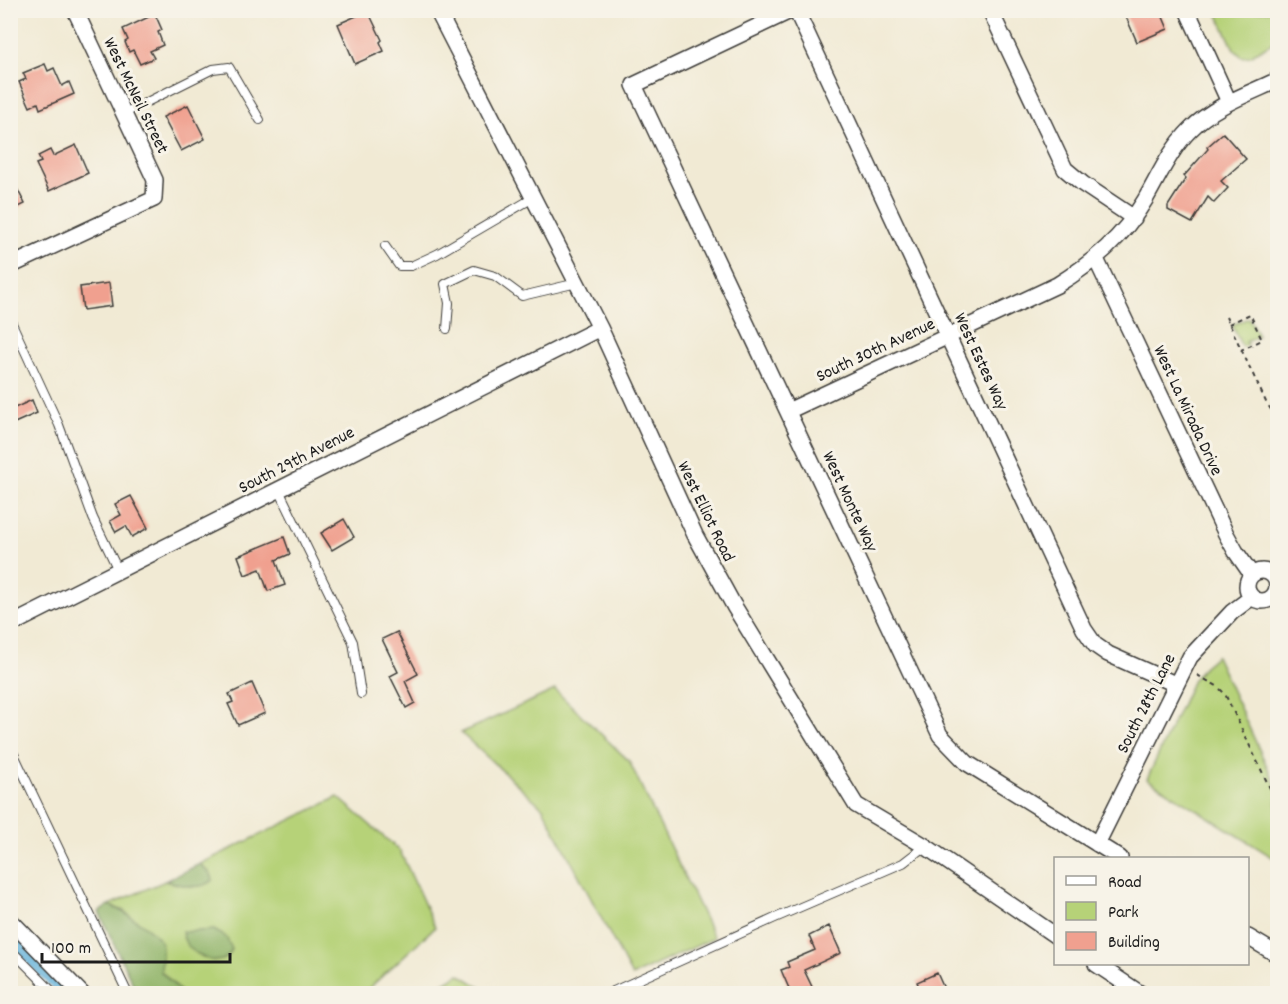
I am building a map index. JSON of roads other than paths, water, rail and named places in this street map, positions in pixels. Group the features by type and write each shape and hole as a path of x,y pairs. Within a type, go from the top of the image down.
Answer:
{"street":[{"name":"West McNeil Street","path":"10,266 153,198 156,180 75,10"},
{"name":"West Elliot Road","path":"438,10 600,328 706,556 734,606 856,805 925,846 1054,935"},
{"name":"West Monte Way","path":"794,10 634,85 940,735 967,763 1118,857"},
{"name":"West Estes Way","path":"794,10 949,336 1084,629 1095,645 1108,654 1175,684"},
{"path":"990,10 1065,169 1083,184 1134,218"},
{"path":"1187,10 1229,102"},
{"name":"South 30th Avenue","path":"788,411 1057,285 1096,259 1120,236 1134,218 1165,162 1179,141 1197,123 1229,102 1278,80"},
{"name":"West La Mirada Drive","path":"1096,259 1226,534 1252,575"},
{"name":"South 29th Avenue","path":"10,625 600,328"},
{"path":"1261,571 1276,576 1276,598 1261,601 1252,597 1248,583 1252,575 1261,571"},
{"name":"South 28th Lane","path":"1096,844 1190,657 1209,634 1252,597"},
{"path":"10,920 82,993"},
{"path":"1249,938 1278,955"},
{"path":"1099,965 1141,993"}],"lane":[{"path":"123,114 213,69 229,67 260,120"},
{"path":"385,246 399,266 411,266 437,254 533,198"},
{"path":"447,329 449,303 445,284 474,270 495,276 522,296 577,283"},
{"path":"10,319 59,425 93,518 118,570"},
{"path":"279,489 353,642 361,694"},
{"path":"10,746 128,993"},
{"path":"607,993 903,863 925,846"},
{"path":"10,949 55,993"}],"waterway":[{"path":"10,937 67,994"}]}
